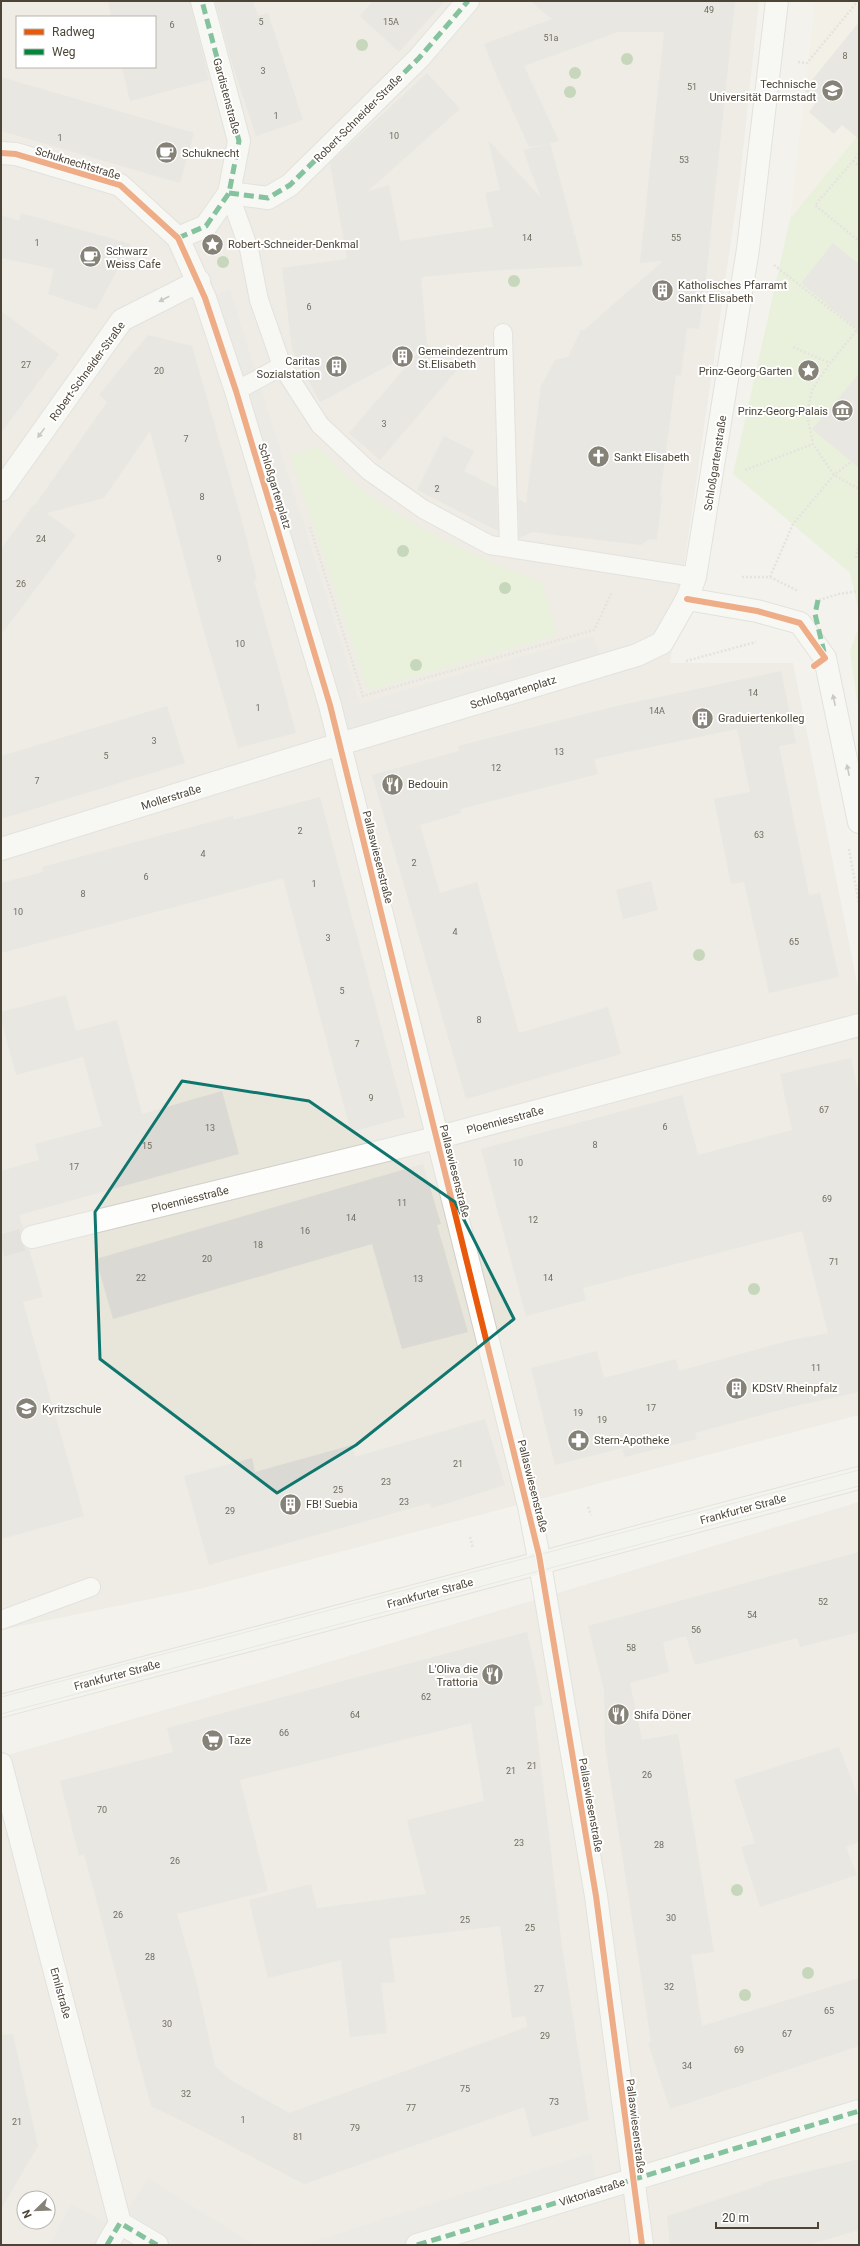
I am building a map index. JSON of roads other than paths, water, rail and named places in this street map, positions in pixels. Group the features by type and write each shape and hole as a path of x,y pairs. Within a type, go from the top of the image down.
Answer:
{"main road":[{"name":"Frankfurter Straße","path":"1,1706 859,1478"}],"street":[{"name":"Gardistenstraße","path":"178,238 206,226 229,193 239,141 202,1"},
{"name":"Robert-Schneider-Straße","path":"229,193 268,198 290,185 419,58 468,1"},
{"name":"Schloßgartenstraße","path":"686,599 695,577 748,249 777,1"},
{"name":"Schuknechtstraße","path":"1,153 16,154 120,185 178,238"},
{"name":"Schloßgartenplatz","path":"178,238 199,281 236,391 340,744 637,655 662,643 686,599"},
{"name":"Robert-Schneider-Straße","path":"1,490 122,320 199,281"},
{"path":"686,599 757,611 800,623 825,658 859,822"},
{"name":"Mollerstraße","path":"1,849 340,744"},
{"name":"Pallaswiesenstraße","path":"340,744 528,1506 540,1564 596,1896 632,2179 642,2245"},
{"name":"Ploenniesstraße","path":"32,1237 436,1138 859,1025"},
{"name":"Emilstraße","path":"1,1764 120,2223"},
{"name":"Viktoriastraße","path":"417,2245 859,2111"},
{"path":"107,2245 120,2223 157,2245"}],"lane":[{"path":"229,193 249,249 259,300 282,366 320,425 369,471 423,509 490,544 695,577"},
{"path":"504,333 509,548"},
{"path":"236,391 282,366"},
{"path":"1,1620 91,1587"}],"tunnel":[{"path":"1,1246 32,1237"}],"tram line":[{"path":"1,1697 859,1470"},
{"path":"1,1714 859,1486"}],"place":[{"name":"Technische Universität Darmstadt","path":"832,90"},
{"name":"Schuknecht","path":"167,153"},
{"name":"Robert-Schneider-Denkmal","path":"213,244"},
{"name":"Schwarz Weiss Cafe","path":"90,257"},
{"name":"Katholisches Pfarramt Sankt Elisabeth","path":"662,291"},
{"name":"Gemeindezentrum St.Elisabeth","path":"403,357"},
{"name":"Caritas Sozialstation","path":"336,367"},
{"name":"Prinz-Georg-Garten","path":"808,371"},
{"name":"Prinz-Georg-Palais","path":"843,411"},
{"name":"Sankt Elisabeth","path":"599,457"},
{"name":"Graduiertenkolleg","path":"702,718"},
{"name":"Bedouin","path":"393,784"},
{"name":"KDStV Rheinpfalz","path":"737,1388"},
{"name":"Kyritzschule","path":"27,1409"},
{"name":"Stern-Apotheke","path":"578,1440"},
{"name":"FB! Suebia","path":"290,1504"},
{"name":"L'Oliva die Trattoria","path":"493,1675"},
{"name":"Shifa Döner","path":"618,1715"},
{"name":"Taze","path":"213,1740"}]}
